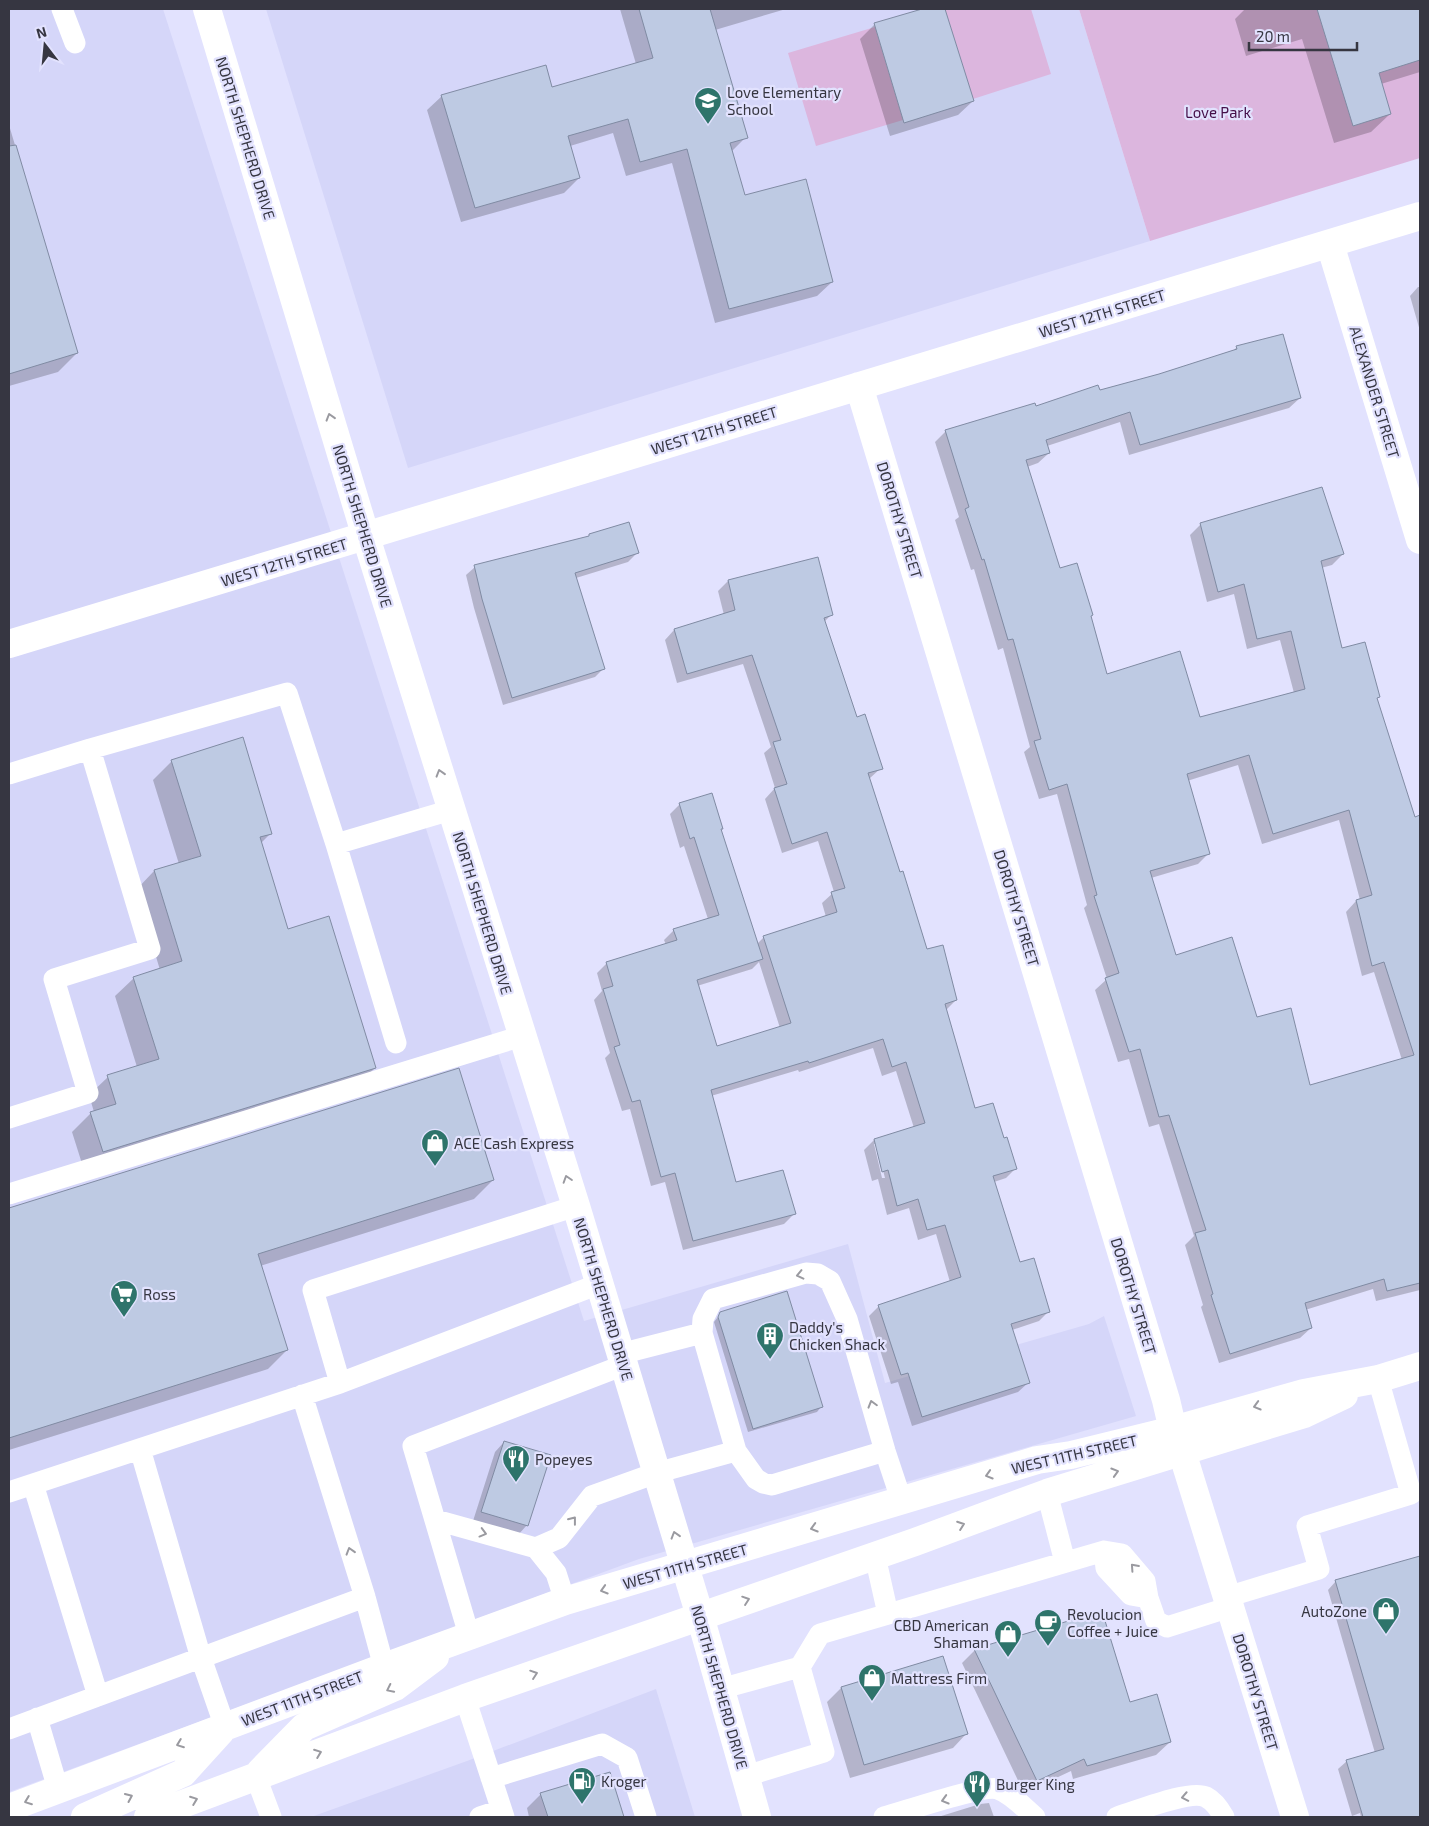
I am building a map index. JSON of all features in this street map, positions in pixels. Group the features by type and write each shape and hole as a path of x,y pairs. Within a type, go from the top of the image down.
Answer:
{"main road":[{"name":"NORTH SHEPHERD DRIVE","path":"207,9 366,537 576,1206 700,1616 758,1817"},
{"name":"WEST 12TH STREET","path":"9,644 1420,216"},
{"name":"ALEXANDER STREET","path":"1330,244 1420,540"},
{"name":"DOROTHY STREET","path":"859,386 1177,1441 1295,1817"},
{"name":"WEST 11TH STREET","path":"9,1808 565,1601 902,1502 1037,1460 1177,1441 1304,1414 1378,1379 1420,1366"},
{"name":"WEST 11TH STREET","path":"148,1817 465,1698 875,1556 1046,1493 1177,1441"},
{"path":"256,1777 304,1727 395,1687 463,1638"},
{"path":"85,1817 183,1773 225,1726"}],"lane":[{"path":"62,9 75,43"},
{"path":"9,774 287,693 336,844 396,1043"},
{"path":"9,1118 88,1093 54,979 150,949 90,749"},
{"path":"336,844 451,810"},
{"path":"9,1194 522,1036"},
{"path":"340,1383 313,1290 576,1206"},
{"path":"885,1451 772,1485 756,1480 736,1451 702,1333 704,1320 713,1299 806,1273 818,1274 830,1281 847,1319 885,1451 902,1502"},
{"path":"9,1492 340,1383 599,1284"},
{"path":"463,1638 436,1520 413,1446 622,1360 702,1333"},
{"path":"720,1689 800,1667 820,1634 1104,1551 1122,1554 1145,1581 1148,1598 1156,1621 1167,1627 1318,1569 1307,1526 1411,1494 1378,1379"},
{"path":"302,1396 365,1597 384,1667"},
{"path":"140,1449 201,1658 225,1726"},
{"path":"536,1548 559,1538 592,1496 656,1473 736,1451"},
{"path":"33,1484 98,1696"},
{"path":"1046,1493 1065,1562"},
{"path":"436,1520 536,1548 556,1573 565,1601"},
{"path":"875,1556 888,1614"},
{"path":"9,1729 365,1597"},
{"path":"746,1776 824,1752 800,1667"},
{"path":"465,1698 503,1814 480,1817"},
{"path":"37,1718 58,1789"},
{"path":"491,1778 602,1744 627,1758 646,1817"},
{"path":"256,1777 271,1817"},
{"path":"884,1817 977,1790 995,1788 1009,1794 1035,1817"},
{"path":"1117,1817 1189,1795 1206,1797 1218,1807 1224,1817"}],"shaded area":[{"path":"9,9 163,9 584,1321 848,1244 885,1383 1089,1324 1104,1316 1136,1416 639,1559 9,1792"},
{"name":"Love Elementary School","path":"266,9 1079,9 1150,241 408,468"},
{"path":"656,1689 695,1817 311,1817 467,1761"}],"green space":[{"path":"945,9 1031,9 1051,74 973,99"},
{"name":"Love Park","path":"1079,9 1420,9 1420,158 1150,241"},
{"path":"875,27 903,120 816,146 788,53"}],"building":[{"path":"639,9 710,9 748,138 730,143 745,195 806,179 833,282 729,309 687,149 640,162 628,119 568,136 580,178 475,208 441,95 546,65 552,87 653,58"},
{"path":"922,9 945,9 974,101 904,123 874,23"},
{"path":"1317,9 1420,9 1420,60 1379,73 1391,114 1353,126"},
{"path":"16,145 78,353 9,374 9,146"},
{"path":"1283,334 1301,398 1140,445 1130,412 1046,440 1050,453 1026,460 1060,568 1077,563 1093,615 1091,616 1107,674 1180,651 1200,717 1305,689 1291,631 1257,639 1244,584 1218,592 1200,523 1322,487 1344,554 1321,561 1342,648 1365,642 1380,697 1377,698 1415,817 1420,815 1420,1283 1387,1291 1384,1279 1305,1303 1312,1328 1230,1354 1211,1295 1213,1294 1195,1233 1206,1230 1169,1115 1159,1117 1140,1049 1129,1052 1105,978 1119,973 1094,896 1097,895 1067,784 1049,790 1034,741 1041,739 1013,639 1008,640 984,559 982,560 965,509 969,507 945,430 1035,403 1036,406 1098,385 1100,390 1159,374 1237,349 1236,346","holes":["1249,755 1273,834 1349,810 1372,895 1356,900 1372,966 1384,962 1414,1055 1310,1085 1291,1008 1257,1017 1232,937 1176,955 1150,871 1210,854 1187,774"]},
{"path":"629,522 639,553 575,573 605,669 512,698 482,599 474,565 589,536 589,534"},
{"path":"818,557 833,615 824,618 857,717 865,714 883,769 868,773 900,872 903,871 927,949 943,945 957,1000 945,1004 975,1108 993,1103 1004,1138 1007,1137 1017,1169 993,1176 1020,1262 1034,1258 1050,1312 1011,1324 1030,1383 922,1417 908,1373 901,1375 878,1305 961,1277 945,1225 927,1230 918,1199 897,1206 888,1170 882,1172 874,1139 925,1123 906,1062 892,1067 883,1039 809,1063 808,1061 711,1090 736,1182 783,1170 796,1214 693,1241 675,1173 661,1177 640,1100 632,1102 614,1047 620,1045 603,989 613,986 606,962 677,940 673,929 719,915 694,837 690,839 679,803 712,793 723,829 721,829 763,959 697,980 717,1046 791,1023 763,936 837,912 831,892 845,888 827,832 792,844 774,788 787,784 773,742 781,740 752,655 687,674 674,629 735,610 728,580"},
{"path":"243,737 272,834 260,837 288,929 329,916 376,1068 103,1152 90,1112 116,1104 107,1075 159,1059 133,977 182,961 154,870 201,856 171,760"},
{"path":"459,1068 494,1180 258,1254 288,1350 9,1438 9,1208"},
{"name":"Daddy's Chicken Shack","path":"787,1291 823,1407 753,1429 718,1317 720,1312"},
{"name":"Popeyes","path":"504,1441 551,1455 528,1526 481,1512"},
{"path":"1420,1556 1420,1817 1363,1817 1346,1760 1384,1749 1335,1580"},
{"path":"1102,1611 1130,1702 1157,1694 1171,1742 1087,1766 1084,1759 1037,1781 974,1649"},
{"path":"943,1656 968,1734 864,1765 841,1687"},
{"name":"Kroger","path":"610,1772 624,1817 548,1817 540,1793"}],"place":[{"name":"Love Elementary School","path":"708,125"},
{"name":"ACE Cash Express","path":"435,1167"},
{"name":"Ross","path":"124,1318"},
{"name":"Daddy's Chicken Shack","path":"770,1360"},
{"name":"Popeyes","path":"516,1483"},
{"name":"AutoZone","path":"1386,1635"},
{"name":"Revolucion Coffee + Juice","path":"1048,1647"},
{"name":"CBD American Shaman","path":"1008,1658"},
{"name":"Mattress Firm","path":"872,1702"},
{"name":"Kroger","path":"582,1805"},
{"name":"Burger King","path":"977,1808"}]}
